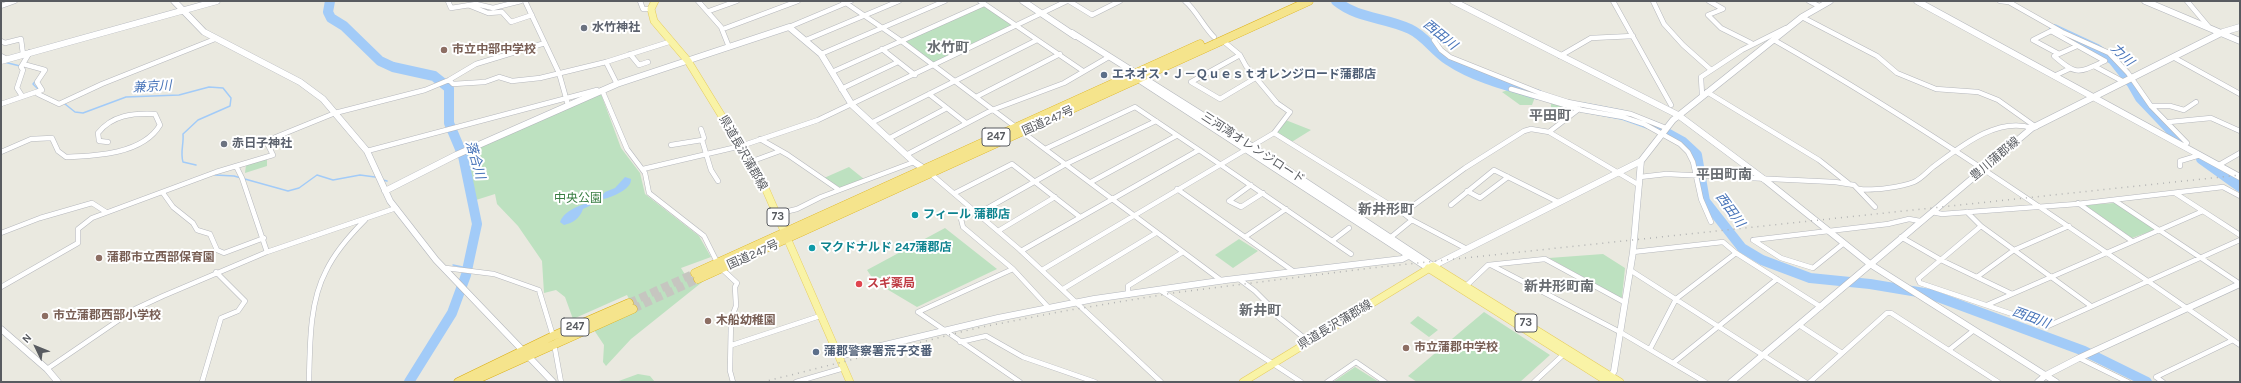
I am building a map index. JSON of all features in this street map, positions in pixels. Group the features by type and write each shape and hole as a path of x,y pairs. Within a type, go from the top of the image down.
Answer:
{"highway":[{"name":"国道247号","path":"696,276 1138,76 1296,1"},
{"name":"国道247号","path":"1218,38 1309,1"},
{"name":"247","path":"458,382 525,354 631,306 553,336 525,354 471,382"}],"main road":[{"path":"651,9 655,1"},
{"name":"県道長沢蒲郡線","path":"651,9 654,21 688,61 763,183 850,382"},
{"name":"県道長沢蒲郡線","path":"1243,382 1430,267"},
{"name":"73","path":"1430,267 1466,286 1609,379"},
{"name":"73","path":"1430,267 1564,354 1609,379 1620,382"}],"street":[{"path":"1,6 15,1"},
{"path":"174,1 182,11 204,32 300,82 323,99 367,151 385,191 396,208 436,260 446,268 525,354 553,382"},
{"path":"4,59 217,1"},
{"path":"448,1 451,8 467,4 493,8 521,1"},
{"path":"526,1 559,73 568,105"},
{"path":"640,1 643,9 651,9"},
{"path":"698,1 717,18 727,35 729,47"},
{"path":"709,11 737,1"},
{"path":"723,29 798,1"},
{"path":"806,40 899,1"},
{"path":"821,54 945,1"},
{"path":"980,1 1084,71"},
{"name":"三河湾オレンジロード","path":"1023,1 1390,238 1430,267"},
{"path":"642,170 741,146 818,120 1068,1 1092,15 1120,1"},
{"path":"1042,270 1177,189 1250,149 1274,133 1290,112 1277,103 1257,77 1246,66 1240,55 1201,23 1192,7 1185,1"},
{"path":"1453,1 1678,115 1765,180 1870,264 2056,382"},
{"path":"1613,1 1671,105"},
{"path":"1653,1 1664,24 1683,45 1710,69"},
{"path":"1709,1 1723,9 1708,15 1721,28 1751,43"},
{"path":"1809,1 1819,6"},
{"path":"1430,267 1465,248 1641,161 1664,130 1678,115 1774,40 1786,28 1819,6 1830,1"},
{"path":"1917,1 2240,177"},
{"path":"2000,1 2008,2 2062,32 2102,49 2115,59 2128,80 2151,106 2169,122 2187,143 2183,146"},
{"path":"2145,1 2223,32 2240,41"},
{"path":"2187,1 2196,13 2206,20 2208,26"},
{"path":"385,191 456,155 617,84 788,27 847,2 1091,182 1156,233 1223,282"},
{"path":"467,4 488,13 502,12 511,22 532,15"},
{"path":"832,72 900,40 984,4"},
{"path":"1802,17 1877,56 1897,73 1936,89 1978,92 1998,100 2034,128"},
{"path":"788,27 806,40 821,54 852,105 914,162 977,211 1063,288 1161,382"},
{"name":"豊川蒲郡線","path":"1731,382 1821,307 1920,221 2034,128 2223,32 2240,27"},
{"path":"1704,94 1701,77 1710,69 1751,43 1786,28"},
{"path":"2059,54 2033,40 2051,31 2105,60 2081,72 2069,69 2054,56 2059,54 2077,46"},
{"name":"三河湾オレンジロード","path":"1072,33 1107,58 1138,76"},
{"path":"1560,56 1591,38 1633,36"},
{"path":"1,41 6,43 21,39 23,54"},
{"path":"22,66 45,70 37,82 39,92 48,101 62,103 102,84 215,39"},
{"path":"871,123 1037,40"},
{"path":"1434,40 1450,57 1540,93 1568,102 1631,114 1664,130 1688,152 1693,162 1701,199 1711,222"},
{"path":"1774,40 1825,68 1955,150 1985,167 2240,345"},
{"path":"449,80 453,84 462,84 485,82 498,77 512,81 540,78 606,62 672,41"},
{"path":"1,288 74,246 78,243 78,229 85,222 106,212 163,193 216,172 273,155 266,141 335,113 425,90 449,80 476,64 545,43"},
{"path":"882,49 915,75"},
{"path":"22,96 17,88 23,70 22,66 29,58 30,52"},
{"path":"630,54 638,65 648,62"},
{"path":"976,97 1060,54"},
{"path":"1240,55 1191,82 1220,99 1257,77"},
{"path":"2173,57 2240,94"},
{"path":"906,155 992,110 1064,83 1107,58"},
{"path":"606,62 617,84"},
{"path":"841,88 898,62"},
{"path":"2094,66 2128,80"},
{"path":"2054,76 2069,69"},
{"path":"367,151 605,89"},
{"path":"605,89 627,149 642,170 649,193 704,236 720,266 737,283 735,287 736,306 731,319 732,345 730,371 734,382"},
{"path":"1511,89 1579,109 1623,117 1664,130"},
{"path":"1,104 22,96 39,92"},
{"path":"929,94 966,124"},
{"path":"1704,94 1820,160 1848,183 1859,189 1875,208"},
{"path":"2151,106 2170,106 2184,110 2196,102"},
{"path":"1045,149 1135,107 1351,254"},
{"path":"888,138 947,108"},
{"path":"1549,132 1579,109"},
{"path":"1,152 31,139 52,138 58,151 66,157 98,154 134,145 153,136 160,125 155,114 129,114 112,120 101,127 98,132 99,141 108,142"},
{"path":"2169,122 2211,118 2240,130"},
{"path":"1049,308 1013,269 963,227 961,219 1035,182 1066,164 1156,122"},
{"path":"1859,189 1867,190 1914,182 1972,138 2001,128 2023,125 2034,128"},
{"path":"701,129 704,138 702,140 706,155 711,170 718,181"},
{"path":"1403,213 1465,168 1524,131 1531,129 1549,132 1639,185"},
{"path":"1274,133 1412,220 1465,248"},
{"path":"1091,182 1176,136"},
{"path":"760,139 839,190"},
{"path":"671,145 685,144 702,140"},
{"name":"三河湾オレンジロード","path":"1250,149 1408,256 1430,267"},
{"path":"1021,251 1199,150"},
{"path":"750,162 780,151"},
{"path":"2219,165 2240,153"},
{"path":"2180,166 2180,160 2200,155"},
{"path":"1609,379 1614,371 1633,252 1633,235 1641,161"},
{"path":"776,214 797,209 839,190 914,162"},
{"path":"955,193 1012,164 1080,217"},
{"path":"236,166 264,238 267,252"},
{"path":"1451,205 1494,170 1558,202"},
{"path":"1640,177 1666,174 1708,178 1848,183"},
{"path":"1467,191 1480,198 1508,177"},
{"path":"1251,185 1229,201 1241,208 1263,194"},
{"path":"1932,212 1942,214 2114,200 2223,187 2240,196"},
{"path":"1177,189 1293,271"},
{"path":"163,193 173,207 193,223 197,230 210,234 217,250 224,253 264,238"},
{"path":"2175,193 2240,235"},
{"path":"998,230 1055,197"},
{"path":"2114,200 2240,284"},
{"path":"1,233 40,218 59,214 92,203 106,212"},
{"path":"2078,203 2132,242"},
{"path":"47,369 135,309 216,272 267,252 396,208"},
{"path":"1245,237 1286,209"},
{"path":"1987,305 2202,211"},
{"path":"1967,212 1981,226 2091,306"},
{"path":"309,382 310,333 323,275 351,234 366,218"},
{"path":"1844,243 1813,268 1782,259 1765,251 1753,240 1888,224 1909,219 1920,221"},
{"path":"1390,238 1412,220"},
{"path":"1981,226 1918,279 1920,282 2048,326 2240,240"},
{"path":"1977,277 2014,250 2069,226"},
{"path":"1332,241 1349,228"},
{"path":"1063,288 1156,233"},
{"path":"1901,238 1941,260 2012,294"},
{"path":"1633,252 1723,242 1736,253 1821,307"},
{"path":"1128,295 1128,286 1183,252"},
{"path":"1650,349 1676,299 1736,253"},
{"path":"838,356 1049,308 1293,271 1402,259 1408,256"},
{"path":"1466,286 1491,264 1545,259 1624,302"},
{"path":"1491,264 1620,332 1705,382"},
{"path":"446,268 472,270 529,285 539,290 553,336"},
{"path":"1013,269 918,312 1020,382"},
{"path":"1630,270 1805,382"},
{"path":"202,382 221,318 238,310 245,301 216,272"},
{"path":"1239,279 1255,291 1278,314 1277,316 1308,341"},
{"path":"1673,362 1776,279"},
{"path":"2038,382 2046,375 2081,357 2240,284"},
{"path":"1160,290 1301,382"},
{"path":"1810,382 1887,313 1891,313 1998,382"},
{"path":"732,345 820,316"},
{"path":"1799,325 1842,353"},
{"path":"1,328 47,369 58,382"},
{"path":"1949,350 1974,330"},
{"path":"960,342 986,336 1023,357 1095,382"},
{"path":"2163,382 2156,377 2233,340"},
{"path":"555,348 561,382"},
{"path":"1534,382 1564,354"},
{"path":"2081,357 2128,382"},
{"path":"1326,382 1356,362 1385,382"},
{"path":"796,382 844,368"}],"green space":[{"path":"984,6 1012,25 934,63 904,40"},
{"path":"1511,89 1535,97 1532,105 1520,105 1502,92"},
{"name":"中央公園","path":"601,94 621,148 640,173 645,194 699,236 711,257 681,268 692,286 706,279 631,339 606,366 603,362 604,345 594,330 636,312 627,295 573,319 565,297 556,290 544,293 542,261 518,226 497,204 495,194 476,200 471,198 464,164 464,153"},
{"path":"1551,101 1579,109 1564,120 1551,110"},
{"path":"1283,119 1311,130 1290,143 1274,133"},
{"path":"267,158 267,166 245,173 246,165"},
{"path":"849,167 864,179 841,188 824,178"},
{"path":"2115,203 2157,229 2132,238 2085,205"},
{"path":"945,228 997,269 917,307 875,282 867,270"},
{"path":"1239,239 1258,251 1233,268 1215,255"},
{"path":"1603,254 1625,268 1622,297 1619,297 1549,258"},
{"path":"1484,312 1550,355 1520,382 1417,382 1408,376"},
{"path":"1418,316 1438,330 1429,337 1410,323"},
{"path":"1355,367 1379,382 1333,382"},
{"path":"638,374 650,376 655,382 616,382"}],"water":[{"path":"625,177 631,179 630,183 625,189 604,199 601,197 605,192 615,188"},
{"path":"598,198 602,200 583,209 580,215 570,223 564,225 560,222 571,210"}],"waterway":[{"name":"落合川","path":"330,1 328,12 331,18 344,26 380,61 393,67 434,76 449,88 449,123 463,156 477,224 466,275 452,313 409,382"},
{"name":"西田川","path":"1336,1 1344,7 1362,15 1391,22 1410,29 1448,60 1469,72 1492,81 1539,95"},
{"name":"力川","path":"2054,29 2097,49 2113,60 2132,84 2140,98 2181,141"},
{"name":"兼京川","path":"4,62 20,66"},
{"name":"兼京川","path":"38,78 33,84 39,90"},
{"name":"兼京川","path":"65,104 75,112 83,113 126,97 179,95 209,87 223,88 231,98 230,106 198,120 183,134 183,162 196,165"},
{"name":"西田川","path":"1581,107 1623,115 1654,126 1683,142 1697,155 1705,201 1742,248 1762,260 1810,278 1870,284 1930,294 2084,351 2147,382"},
{"name":"力川","path":"2201,159 2240,187"},
{"name":"兼京川","path":"215,175 234,176 288,191 299,188 317,175 333,180 360,175 375,177"},
{"name":"兼京川","path":"383,180 387,181"},
{"name":"兼京川","path":"453,265 467,268"}],"tunnel":[{"path":"629,303 695,273"},
{"path":"633,309 698,279"}],"railway":[{"path":"763,382 977,328 1064,311 1173,293 1371,268 2240,175"}],"place":[{"name":"水竹神社","path":"584,28"},
{"name":"市立中部中学校","path":"444,50"},
{"name":"エネオス・Ｊ－Ｑｕｅｓｔオレンジロード蒲郡店","path":"1104,75"},
{"name":"赤日子神社","path":"224,144"},
{"name":"フィール 蒲郡店","path":"915,215"},
{"name":"マクドナルド 247蒲郡店","path":"812,248"},
{"name":"蒲郡市立西部保育園","path":"99,258"},
{"name":"スギ薬局","path":"859,284"},
{"name":"市立蒲郡西部小学校","path":"45,316"},
{"name":"木船幼稚園","path":"708,321"},
{"name":"市立蒲郡中学校","path":"1406,348"},
{"name":"蒲郡警察署荒子交番","path":"816,352"}],"district":[{"name":"水竹町","path":"948,48"},
{"name":"平田町","path":"1550,116"},
{"name":"平田町南","path":"1724,175"},
{"name":"新井形町","path":"1386,210"},
{"name":"新井形町南","path":"1559,287"},
{"name":"新井町","path":"1260,311"}]}
